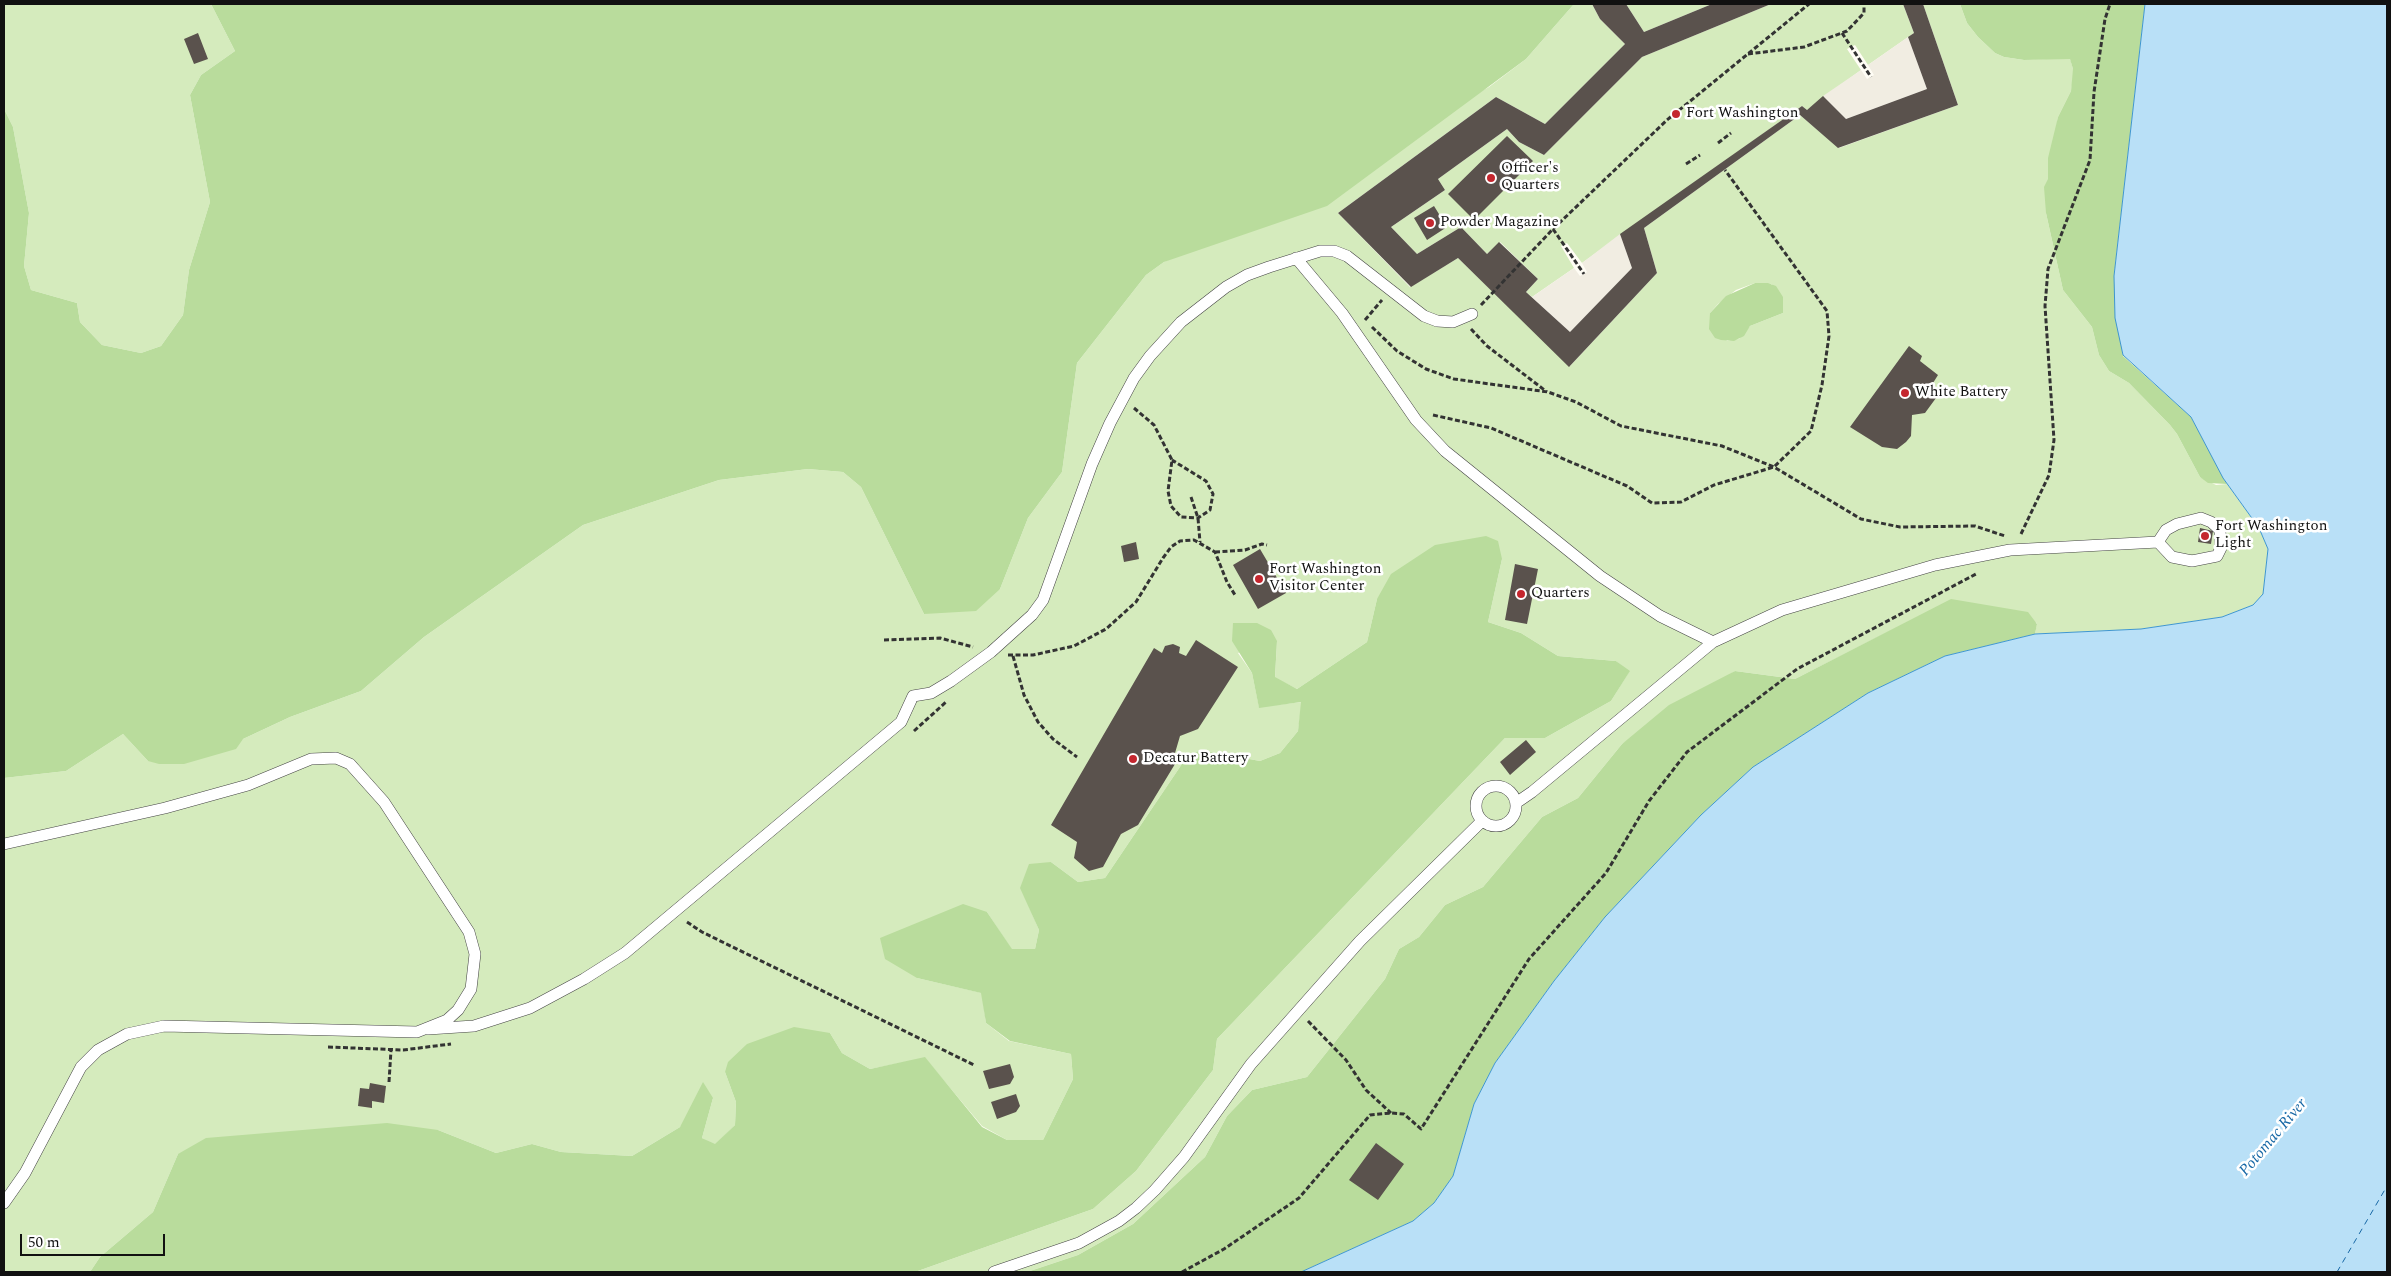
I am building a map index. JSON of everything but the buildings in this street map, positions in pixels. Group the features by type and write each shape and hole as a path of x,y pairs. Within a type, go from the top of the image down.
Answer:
{"lane":[{"path":"4,1203 25,1173 81,1067 98,1050 128,1034 164,1026 392,1032 474,1026 530,1008 584,979 625,953 901,722 912,696 931,693 991,652 1032,615 1043,600 1092,464 1110,423 1134,378 1150,356 1181,322 1202,304 1247,275 1320,251 1334,251 1347,256 1424,316 1437,321 1467,316"},
{"path":"1296,258 1342,313 1408,410 1445,451 1600,576 1660,616 1713,642"},
{"path":"2201,518 2211,522 2220,530 2221,548 2217,556 2192,561 2172,557 2158,542 2166,530 2177,524 2201,518"},
{"path":"1516,803 1532,792 1713,642 1782,610 1842,590 1935,565 2010,550 2158,542"},
{"path":"4,844 165,808 248,785 311,759 336,758 350,764 384,802 461,920 473,943 473,979 467,997 447,1020 428,1029"},
{"path":"1498,786 1510,792 1516,803 1514,815 1505,824 1493,827 1482,821 1476,810 1476,804 1477,798 1486,788 1498,786"},
{"path":"994,1272 1079,1243 1119,1221 1136,1208 1184,1157 1251,1064 1360,941 1482,821"}],"path":[{"path":"1493,294 1553,229 1667,120 1808,4"},
{"path":"1748,54 1804,47 1848,31 1864,13 1864,4"},
{"path":"2010,550 2018,540 2049,475 2054,440 2046,306 2048,269 2090,160 2094,92 2105,19 2110,4"},
{"path":"1842,33 1871,77"},
{"path":"1718,143 1731,133"},
{"path":"1686,164 1700,155"},
{"path":"1408,410 1491,428 1627,486 1652,503 1681,502 1714,485 1774,467 1811,431 1822,385 1829,336 1827,311 1725,170"},
{"path":"1553,229 1584,274"},
{"path":"1365,320 1390,290"},
{"path":"1358,313 1397,351 1426,368 1454,379 1548,392 1576,402 1621,426 1722,446 1774,467 1861,519 1900,527 1975,526 2018,540"},
{"path":"1467,316 1486,346 1548,392"},
{"path":"1123,401 1154,425 1172,460 1206,481 1213,494 1210,510 1198,518 1181,517 1170,506 1168,491 1172,460"},
{"path":"1191,497 1198,518 1200,542"},
{"path":"884,640 940,638 1013,656 1034,655 1074,646 1106,629 1136,602 1171,547 1180,541 1200,542 1215,552 1227,582 1236,596"},
{"path":"1215,552 1245,550 1266,544"},
{"path":"1182,1272 1224,1249 1299,1198 1370,1115 1404,1114 1422,1129 1529,959 1606,873 1649,800 1687,752 1797,669 1983,569"},
{"path":"1013,656 1024,695 1038,722 1053,739 1077,757"},
{"path":"687,922 702,932 974,1065"},
{"path":"1299,1011 1346,1060 1366,1090 1391,1113"},
{"path":"389,1082 392,1032"}],"green space":[{"path":"4,4 211,4 235,51 201,75 190,95 210,202 189,270 183,315 161,346 141,353 102,345 80,322 77,303 31,290 24,266 29,213 13,127 4,109"},
{"path":"211,4 1574,4 1526,59 1327,206 1164,262 1146,275 1077,363 1062,472 1028,518 1000,589 976,611 924,614 861,487 843,472 808,469 719,480 583,525 424,637 361,691 290,717 243,739 236,749 184,764 159,764 148,761 123,734 66,771 4,778 4,109 13,127 29,213 24,266 31,290 77,303 80,322 102,345 141,353 161,346 183,315 189,270 210,202 190,95 201,75 235,51"},
{"path":"1574,4 1592,4 1600,19 1625,44 1545,124 1496,97 1338,213 1410,287 1458,258 1570,366 1657,273 1644,228 1800,115 1839,148 1958,105 1923,4 1960,4 1967,23 1978,37 1995,53 2004,57 2024,60 2070,58 2073,79 2071,91 2058,117 2048,179 2046,213 2063,290 2092,327 2099,355 2109,371 2129,383 2170,425 2177,434 2200,477 2216,485 2227,484 2259,528 2268,549 2263,594 2253,605 2222,617 2141,629 2035,634 2037,623 1951,600 1795,679 1735,671 1622,744 1578,798 1542,817 1483,887 1445,905 1419,937 1399,949 1385,979 1307,1077 1252,1090 1227,1116 1205,1157 1133,1224 1078,1255 1027,1272 915,1272 1093,1209 1136,1171 1213,1070 1217,1039 1505,738 1545,738 1611,701 1629,672 1616,661 1558,656 1521,633 1488,622 1502,559 1377,599 1367,642 1297,689 1275,678 1277,641 1238,653 1252,673 1259,707 1302,702 1298,731 1280,753 1260,761 1201,750 1188,755 1105,878 1078,882 1051,862 1021,888 1039,930 1035,949 1012,950 987,912 917,978 982,993 986,1023 1009,1041 1071,1054 1073,1079 1043,1140 1007,1140 982,1126 925,1058 870,1069 842,1053 830,1033 725,1072 736,1102 735,1125 715,1145 702,1138 713,1098 680,1127 632,1156 561,1152 532,1144 496,1153 438,1130 178,1154 153,1212 100,1257 90,1272 4,1272 4,778 66,771 123,734 148,761 243,739 290,717 361,691 424,637 583,525 719,480 808,469 843,472 861,487 924,614 1000,589 1028,518 1062,472 1077,363 1146,275 1164,262 1489,87 1526,59","holes":["1755,283 1772,284 1783,313 1750,326 1739,339 1727,341 1710,313 1736,290"]},
{"path":"1626,4 1712,4 1644,32"},
{"path":"1771,4 1903,4 1914,33 1868,65 1855,45 1847,49 1861,70 1807,110 1802,106 1582,263 1567,243 1561,246 1574,268 1532,297 1526,292 1538,279 1500,242 1487,254 1461,227 1417,254 1391,227 1445,190 1438,179 1507,129 1519,142 1544,155 1642,57"},
{"path":"1960,4 2145,4 2114,276 2123,356 2191,417 2227,484 2208,483 2200,477 2177,434 2170,425 2129,383 2109,371 2099,355 2092,327 2063,290 2046,213 2044,187 2048,179 2048,158 2058,117 2071,91 2073,69 2070,59 2024,60 2004,57 1995,53 1978,37 1967,23"},
{"path":"1755,283 1768,283 1776,286 1783,297 1783,313 1750,326 1744,336 1734,341 1715,338 1709,329 1710,313 1726,296"},
{"path":"1486,536 1498,541 1502,559 1488,622 1521,633 1558,656 1616,661 1630,671 1611,701 1545,738 1505,738 1217,1039 1213,1070 1136,1171 1093,1209 915,1272 90,1272 100,1257 153,1212 178,1154 206,1138 387,1123 438,1130 496,1153 532,1144 561,1152 632,1156 680,1127 703,1082 713,1098 702,1138 715,1144 735,1125 736,1102 725,1072 728,1062 747,1044 794,1027 830,1033 842,1053 870,1069 925,1057 982,1127 1007,1140 1043,1140 1073,1079 1071,1054 1010,1041 986,1023 981,993 917,978 885,959 880,938 963,904 987,912 1012,949 1035,949 1039,930 1020,888 1029,864 1051,862 1078,882 1105,878 1188,755 1201,750 1260,761 1280,753 1298,731 1301,702 1259,708 1252,673 1232,641 1233,623 1257,623 1271,630 1277,641 1275,677 1297,689 1367,642 1377,599 1391,574 1435,545"},
{"path":"1951,599 2028,612 2037,624 2035,634 1945,656 1868,693 1753,767 1701,815 1605,917 1554,981 1495,1063 1474,1104 1453,1176 1434,1203 1413,1221 1301,1272 1027,1272 1078,1255 1133,1224 1205,1157 1227,1116 1252,1090 1307,1077 1385,979 1399,949 1419,937 1445,905 1483,887 1542,817 1578,798 1622,744 1669,705 1735,671 1795,679"}],"shaded area":[{"path":"1908,37 1927,89 1846,119 1823,96 1861,70 1867,79 1874,75 1868,65"},
{"path":"1620,234 1632,268 1570,332 1532,297 1574,268 1580,276 1587,272 1582,263"}],"water":[{"name":"Potomac River","path":"2145,4 2387,4 2387,1272 1301,1272 1413,1221 1434,1203 1453,1176 1474,1104 1495,1063 1554,981 1605,917 1701,815 1753,767 1868,693 1945,656 2035,634 2141,629 2222,617 2253,605 2263,594 2268,549 2259,528 2223,478 2191,417 2123,355 2115,318 2114,276"}],"ferry route":[{"path":"2337,1272 2387,1186"}],"place":[{"name":"Fort Washington","path":"1676,114"},
{"name":"Officer's Quarters","path":"1491,178"},
{"name":"Powder Magazine","path":"1430,223"},
{"name":"White Battery","path":"1905,393"},
{"name":"Fort Washington Light","path":"2205,536"},
{"name":"Fort Washington Visitor Center","path":"1259,579"},
{"name":"Quarters","path":"1521,594"},
{"name":"Decatur Battery","path":"1133,759"}]}
